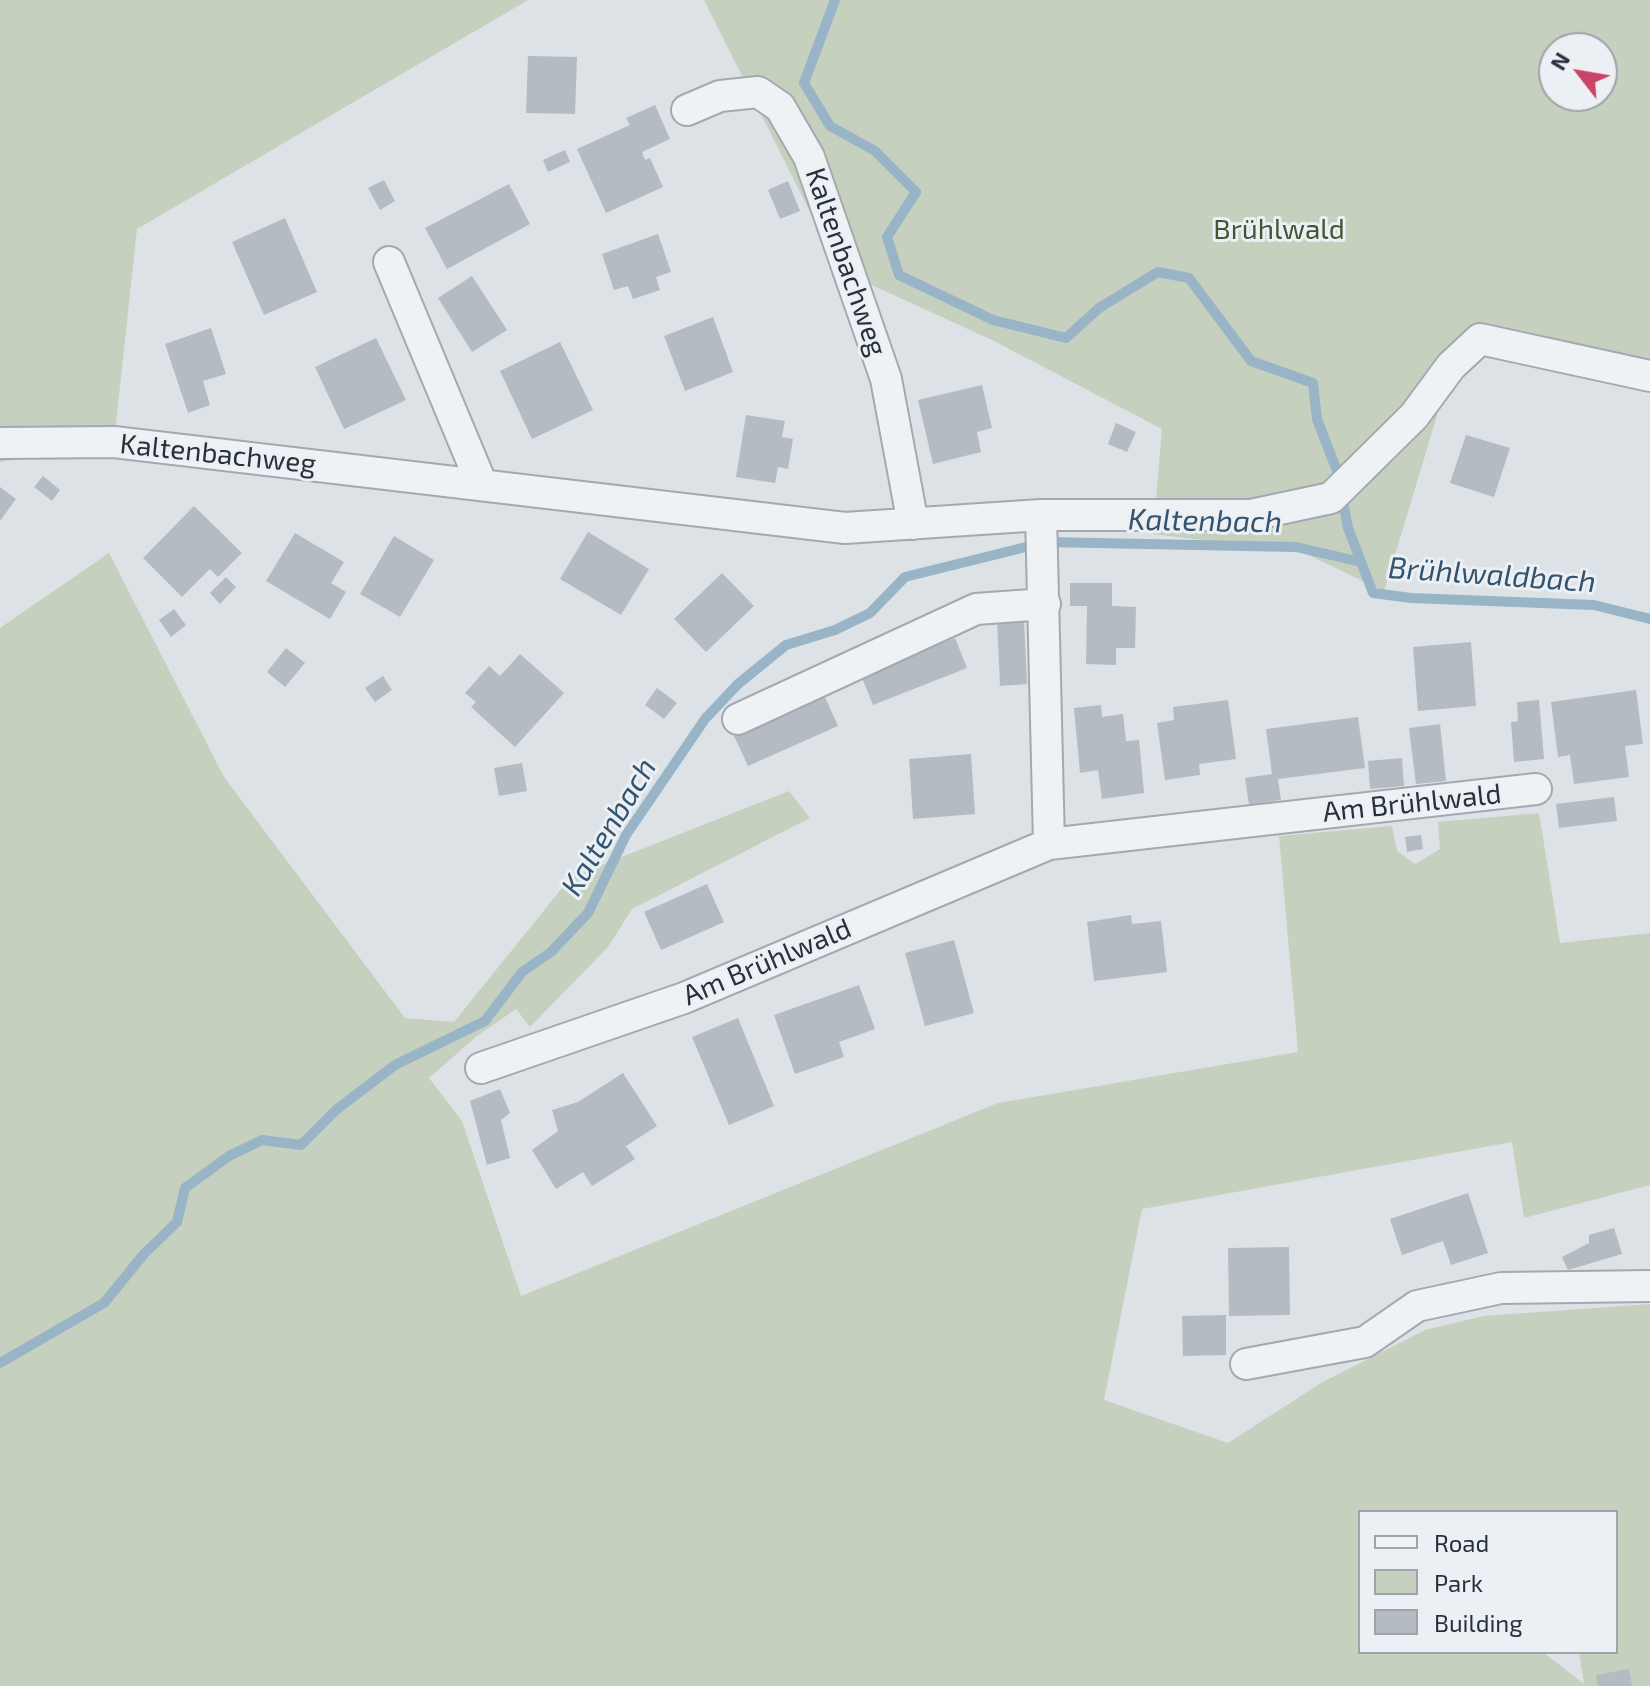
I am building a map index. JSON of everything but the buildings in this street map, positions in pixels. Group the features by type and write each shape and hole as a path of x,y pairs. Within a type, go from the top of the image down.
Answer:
{"street":[{"name":"Kaltenbachweg","path":"687,110 720,96 758,92 780,107 809,157 886,379 913,524"},
{"path":"389,262 482,485"},
{"name":"Kaltenbachweg","path":"0,443 114,442 845,528 1041,515 1251,515 1331,498 1414,416 1451,366 1480,339 1650,376"},
{"path":"1041,515 1049,844"},
{"path":"738,719 976,609 1045,604"},
{"name":"Am Brühlwald","path":"481,1068 684,998 1049,844 1536,789"},
{"path":"1246,1364 1365,1342 1417,1306 1501,1288 1650,1286"}],"green space":[{"path":"0,0 528,0 137,229 114,442 0,462"},
{"name":"Brühlwald","path":"704,0 1650,0 1650,358 1495,327 1443,396 1384,591 1302,552 1153,534 1162,429 992,340 839,270"},
{"path":"109,553 224,777 405,1018 454,1022 571,877 789,791 810,818 632,909 608,947 530,1027 516,1009 477,1036 429,1078 462,1121 521,1296 998,1103 1298,1052 1279,836 1392,826 1397,851 1415,864 1440,849 1438,822 1539,813 1560,943 1650,933 1650,1185 1524,1218 1512,1142 1142,1209 1104,1400 1228,1443 1321,1383 1425,1330 1484,1316 1650,1304 1650,1686 0,1686 0,628"}],"waterway":[{"name":"Brühlwaldbach","path":"835,0 804,83 830,126 875,151 916,192 887,237 899,275 993,320 1066,338 1099,308 1158,272 1189,278 1251,361 1313,383 1317,419 1337,471 1348,528 1373,593 1411,598 1594,605 1650,619"},
{"name":"Kaltenbach","path":"0,1363 104,1303 144,1254 177,1222 185,1188 229,1156 262,1140 301,1145 336,1110 395,1065 485,1021 522,972 551,952 588,913 626,835 705,719 738,684 786,645 835,630 870,613 905,577 1046,542 1296,547 1361,562"}]}
